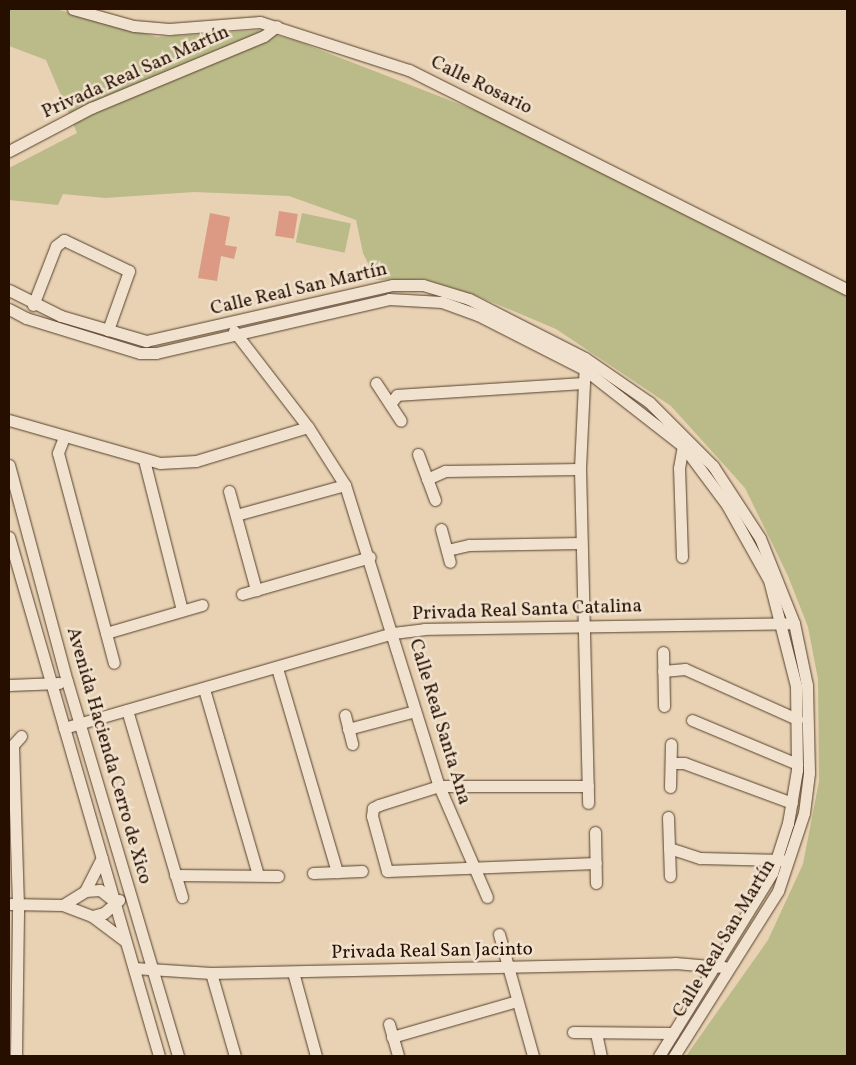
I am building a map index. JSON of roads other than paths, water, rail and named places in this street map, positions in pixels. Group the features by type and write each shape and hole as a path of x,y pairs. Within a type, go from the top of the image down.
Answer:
{"street":[{"name":"Calle Rosario","path":"73,9 134,26 160,28 239,23 277,26 409,70 847,289"},
{"path":"239,23 242,45"},
{"name":"Privada Real San Martín","path":"9,151 91,108 242,45 277,26"},
{"path":"33,305 59,241 129,271 108,330"},
{"name":"Calle Real San Martín","path":"9,290 33,305 146,341 232,324 392,285 424,285 469,298 649,402 713,466 760,538 794,623 807,685 810,773 791,861 778,891 674,1056"},
{"name":"Calle Real San Martín","path":"9,308 26,318 140,353 236,336 389,299 418,298 478,314 584,363 683,446 749,542 769,580 796,686 797,764 792,803 776,860 717,966 658,1056"},
{"name":"Calle Real Santa Ana","path":"232,324 236,336 308,428 345,485 370,557 439,786 454,828 476,867 487,897"},
{"path":"584,363 580,469 588,803"},
{"path":"376,383 401,421"},
{"path":"390,404 397,395 582,383"},
{"path":"9,420 144,460 196,461 308,428"},
{"path":"64,437 58,453 114,663"},
{"path":"682,557 679,468 683,446"},
{"path":"418,454 435,500"},
{"path":"144,460 182,610"},
{"name":"Avenida Hacienda Cerro de Xico","path":"9,466 67,681 178,1056"},
{"path":"427,479 445,471 580,469"},
{"path":"236,515 345,485"},
{"path":"229,491 256,590"},
{"path":"442,529 450,562"},
{"name":"Avenida Hacienda Cerro de Xico","path":"9,537 159,1056"},
{"path":"447,550 469,545 581,543"},
{"path":"242,594 370,557"},
{"path":"106,633 202,605"},
{"name":"Privada Real Santa Catalina","path":"64,728 278,668 393,633 424,629 794,623"},
{"path":"663,652 664,706"},
{"path":"278,668 337,872"},
{"path":"663,671 685,669 797,719"},
{"path":"9,685 52,685 67,681"},
{"path":"204,689 258,875"},
{"path":"127,710 182,897"},
{"path":"348,729 415,711"},
{"path":"344,715 352,744"},
{"path":"692,720 797,764"},
{"path":"16,1056 13,745 21,736"},
{"path":"670,744 670,788"},
{"path":"671,762 684,763 792,803"},
{"path":"588,786 439,786 373,808 387,871 596,863"},
{"path":"668,817 670,876"},
{"path":"595,832 596,883"},
{"path":"669,848 700,858 791,861"},
{"path":"63,905 84,891 102,858"},
{"path":"313,873 362,872"},
{"path":"175,875 278,876"},
{"path":"84,891 100,890 114,901"},
{"path":"92,916 110,909 114,901 130,896"},
{"path":"14,904 63,905 92,916 124,940"},
{"path":"499,934 533,1056"},
{"name":"Privada Real San Jacinto","path":"134,968 154,971 212,973 508,969 675,963 730,968"},
{"path":"293,972 316,1056"},
{"path":"212,973 235,1056"},
{"path":"392,1037 517,1000"},
{"path":"388,1024 398,1056"},
{"path":"573,1032 673,1033"},
{"path":"596,1032 601,1056"}]}
